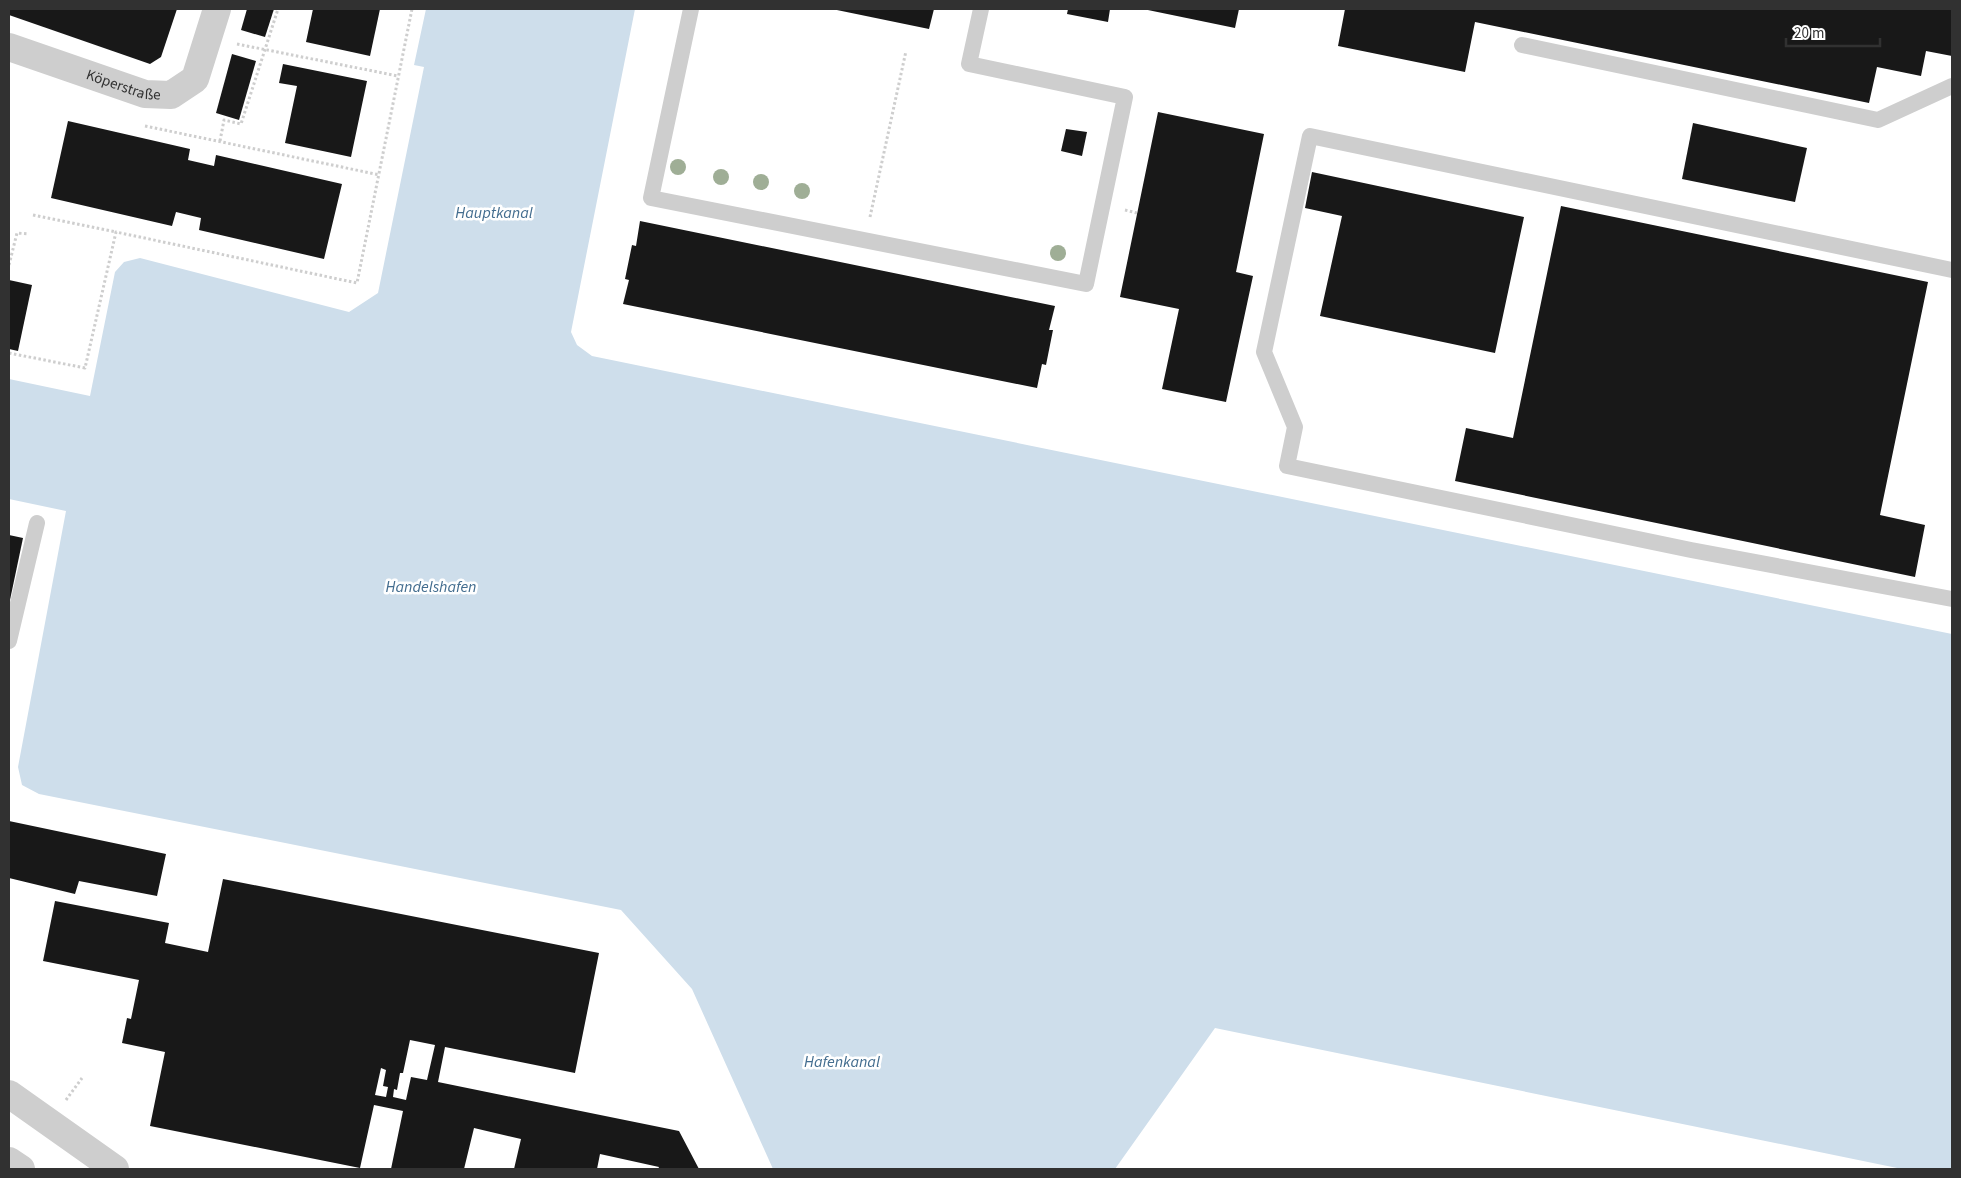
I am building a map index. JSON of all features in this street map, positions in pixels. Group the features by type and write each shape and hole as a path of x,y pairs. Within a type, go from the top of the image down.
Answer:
{"street":[{"name":"Köperstraße","path":"9,48 145,94 171,95 195,80 217,9"},
{"path":"9,1094 115,1169"},
{"path":"9,1161 21,1169"}],"lane":[{"path":"691,9 651,198 1086,284 1125,97 969,64 981,9"},
{"path":"1522,45 1878,120 1952,86"},
{"path":"1952,270 1310,136 1264,352 1295,428 1287,466 1691,550 1952,599"},
{"path":"9,641 38,523"}],"path":[{"path":"220,141 224,120 241,124 278,9"},
{"path":"34,215 357,283 412,9"},
{"path":"208,38 398,76"},
{"path":"865,239 906,51"},
{"path":"145,94 140,125 380,175"},
{"path":"9,353 85,368 116,232"},
{"path":"9,265 17,233 29,234"}],"water":[{"name":"Handelshafen","path":"426,9 635,9 571,332 577,345 592,356 1952,634 1952,1169 1902,1169 1215,1028 1115,1169 773,1169 692,989 621,910 39,794 22,785 18,767 66,511 9,499 9,379 90,396 115,272 124,262 140,258 349,312 378,293 424,67 414,65"}],"building":[{"path":"9,9 177,9 161,57 150,64 9,15"},
{"path":"247,9 274,9 265,37 241,30"},
{"path":"313,9 380,9 370,56 306,42"},
{"path":"832,9 934,9 929,29"},
{"path":"1068,9 1110,9 1108,22 1067,14"},
{"path":"1143,9 1239,9 1235,28"},
{"path":"1345,9 1952,9 1952,56 1926,51 1921,76 1877,67 1869,103 1475,22 1465,72 1338,46"},
{"path":"232,54 256,61 239,120 216,113"},
{"path":"283,64 367,81 351,157 285,143 297,86 279,83"},
{"path":"1158,112 1264,134 1236,272 1253,276 1226,402 1162,389 1179,309 1120,297"},
{"path":"68,121 190,149 188,160 214,166 216,155 342,184 324,259 199,230 201,218 176,212 172,226 51,198"},
{"path":"1693,123 1807,148 1795,202 1682,179"},
{"path":"1066,129 1087,132 1082,156 1061,151"},
{"path":"1312,172 1524,217 1495,353 1320,316 1342,216 1305,208"},
{"path":"1561,206 1928,282 1880,515 1925,525 1915,577 1455,481 1466,428 1513,438"},
{"path":"640,221 1055,306 1049,330 1053,330 1046,365 1042,364 1037,388 623,304 629,280 625,279 632,245 636,246"},
{"path":"9,280 32,285 18,351 9,349"},
{"path":"9,535 23,538 10,600 9,600"},
{"path":"9,821 166,854 157,896 79,881 75,894 9,878"},
{"path":"223,879 599,953 575,1073 445,1047 438,1082 679,1131 699,1169 658,1169 659,1167 600,1154 597,1169 514,1169 521,1139 474,1128 464,1169 391,1169 403,1111 374,1105 360,1168 150,1126 165,1052 122,1043 127,1018 131,1019 139,980 43,961 55,901 169,923 165,943 208,952","holes":["410,1040 435,1045 427,1080 411,1077 406,1100 393,1097 394,1089 397,1090 400,1073 403,1073","381,1068 386,1070 383,1086 388,1087 386,1097 375,1095"]}],"water label":[{"name":"Hauptkanal","path":"494,213"},
{"name":"Hafenkanal","path":"842,1062"}]}
